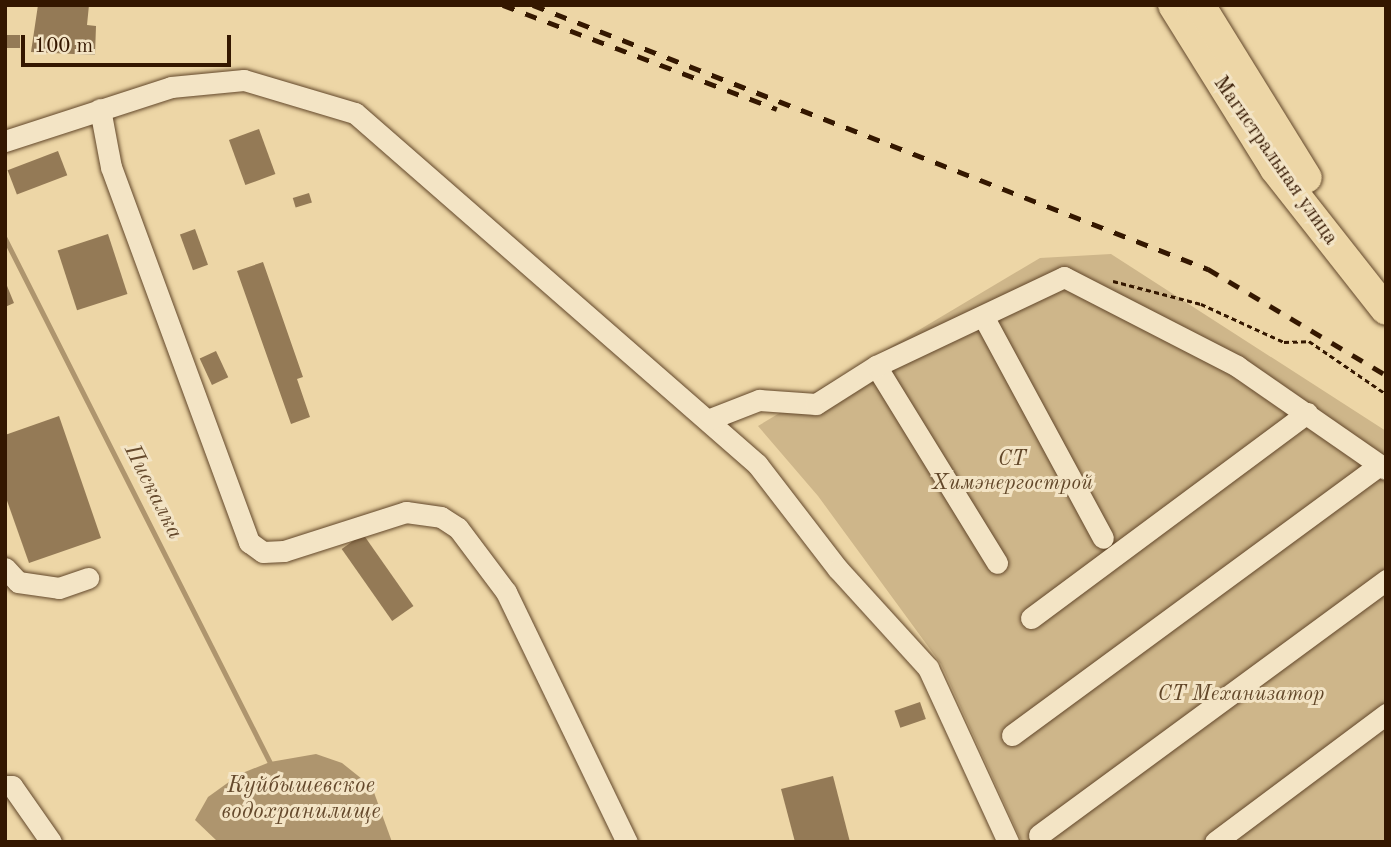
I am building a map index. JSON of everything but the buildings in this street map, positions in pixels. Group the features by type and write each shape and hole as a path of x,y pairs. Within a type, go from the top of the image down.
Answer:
{"highway":[{"name":"Магистральная улица","path":"1173,5 1275,169 1386,310"},
{"name":"Магистральная улица","path":"1200,5 1292,157 1386,281"}],"street":[{"path":"5,141 171,87 244,80 355,113 710,419 757,464 838,569 928,668 1008,842"},
{"path":"100,109 111,167 248,542 263,552 284,551 406,512 441,517 457,528 506,592 627,842"},
{"path":"710,419 759,400 816,404 876,366 1064,277 1237,366 1383,467 1012,736"},
{"path":"983,316 1103,538"},
{"path":"876,366 998,563"},
{"path":"1031,618 1307,413"},
{"path":"5,568 18,582 60,588 88,578"},
{"path":"1039,835 1386,580"},
{"path":"1215,842 1386,714"},
{"path":"5,786 12,786 51,842"}],"path":[{"path":"1104,278 1201,304 1284,342 1310,341 1386,394"}],"green space":[{"path":"1111,254 1386,431 1386,842 1022,842 941,664 818,496 758,426 1040,258"}],"water":[{"name":"Куйбышевское водохранилище","path":"316,754 342,763 372,787 392,842 218,842 195,820 208,797 240,774 270,762"}],"waterway":[{"name":"Пискалка","path":"5,238 270,762"}],"railway":[{"path":"503,5 777,109"},
{"path":"533,5 1208,269 1386,375"}],"park label":[{"name":"СТ Химэнергострой","path":"1012,472"},
{"name":"СТ Механизатор","path":"1241,695"}]}
